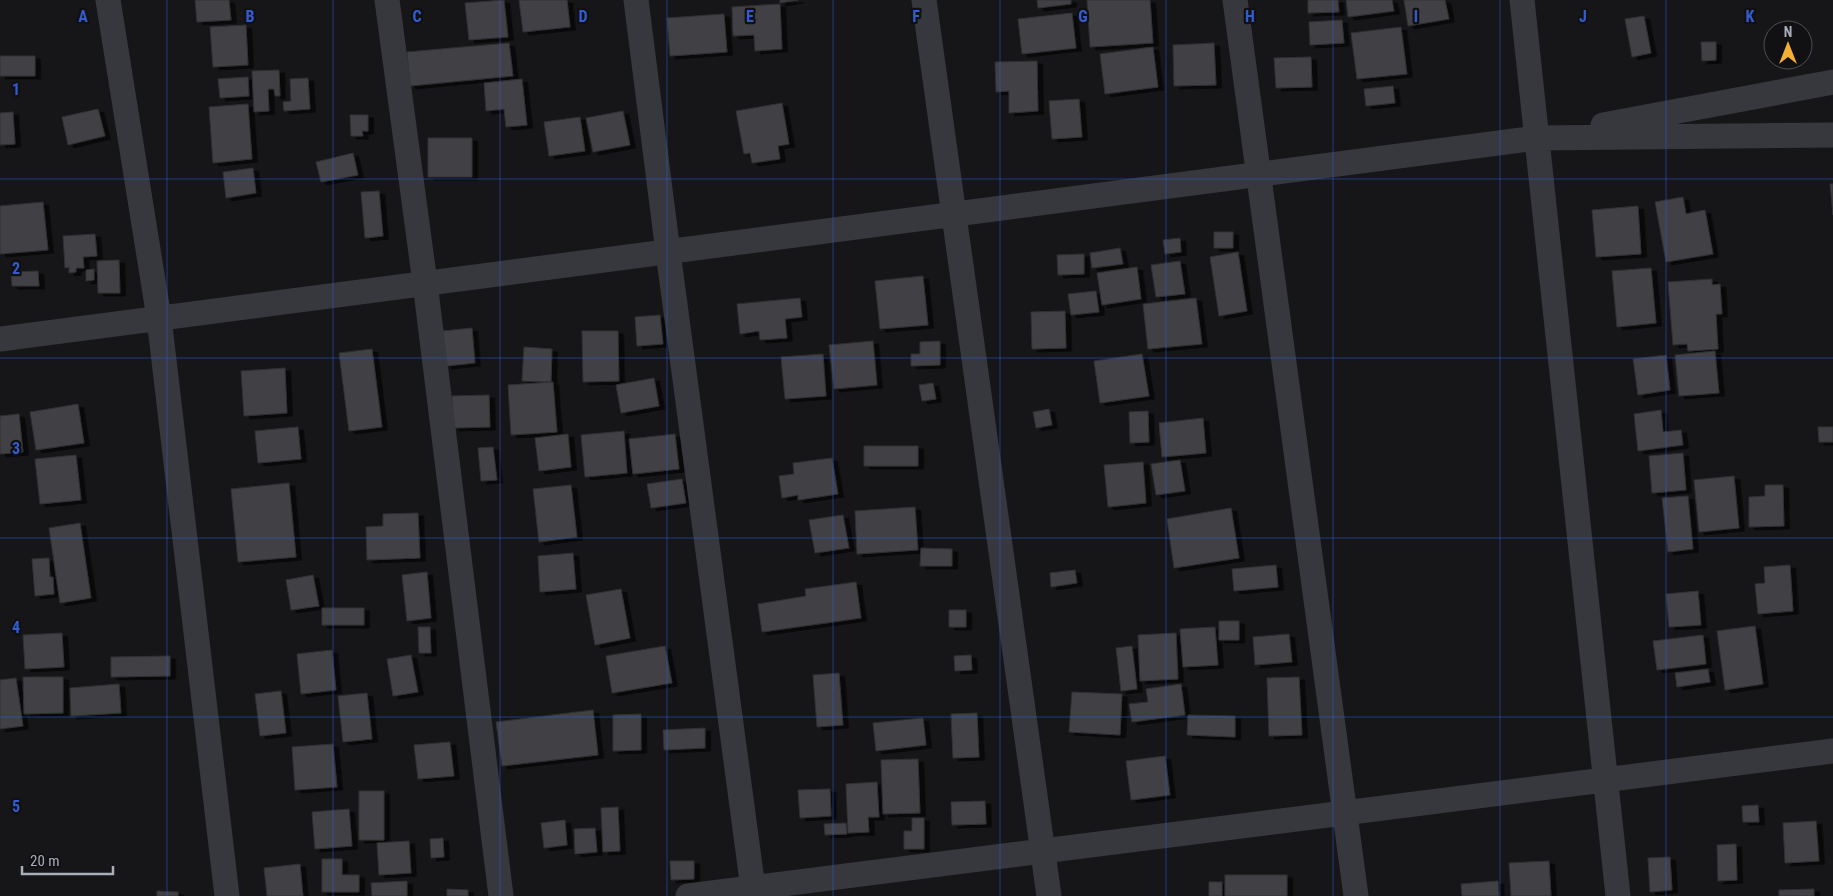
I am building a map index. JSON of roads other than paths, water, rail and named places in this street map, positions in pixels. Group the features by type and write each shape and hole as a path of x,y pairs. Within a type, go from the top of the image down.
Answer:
{"street":[{"path":"108,0 159,318 228,896"},
{"path":"387,0 501,896"},
{"path":"636,0 754,892"},
{"path":"924,0 1049,896"},
{"path":"1235,0 1356,896"},
{"path":"1522,0 1618,896"},
{"path":"0,339 1537,138 1833,82"},
{"path":"1537,138 1833,135"},
{"path":"688,896 754,892 1042,851 1833,751"}]}
